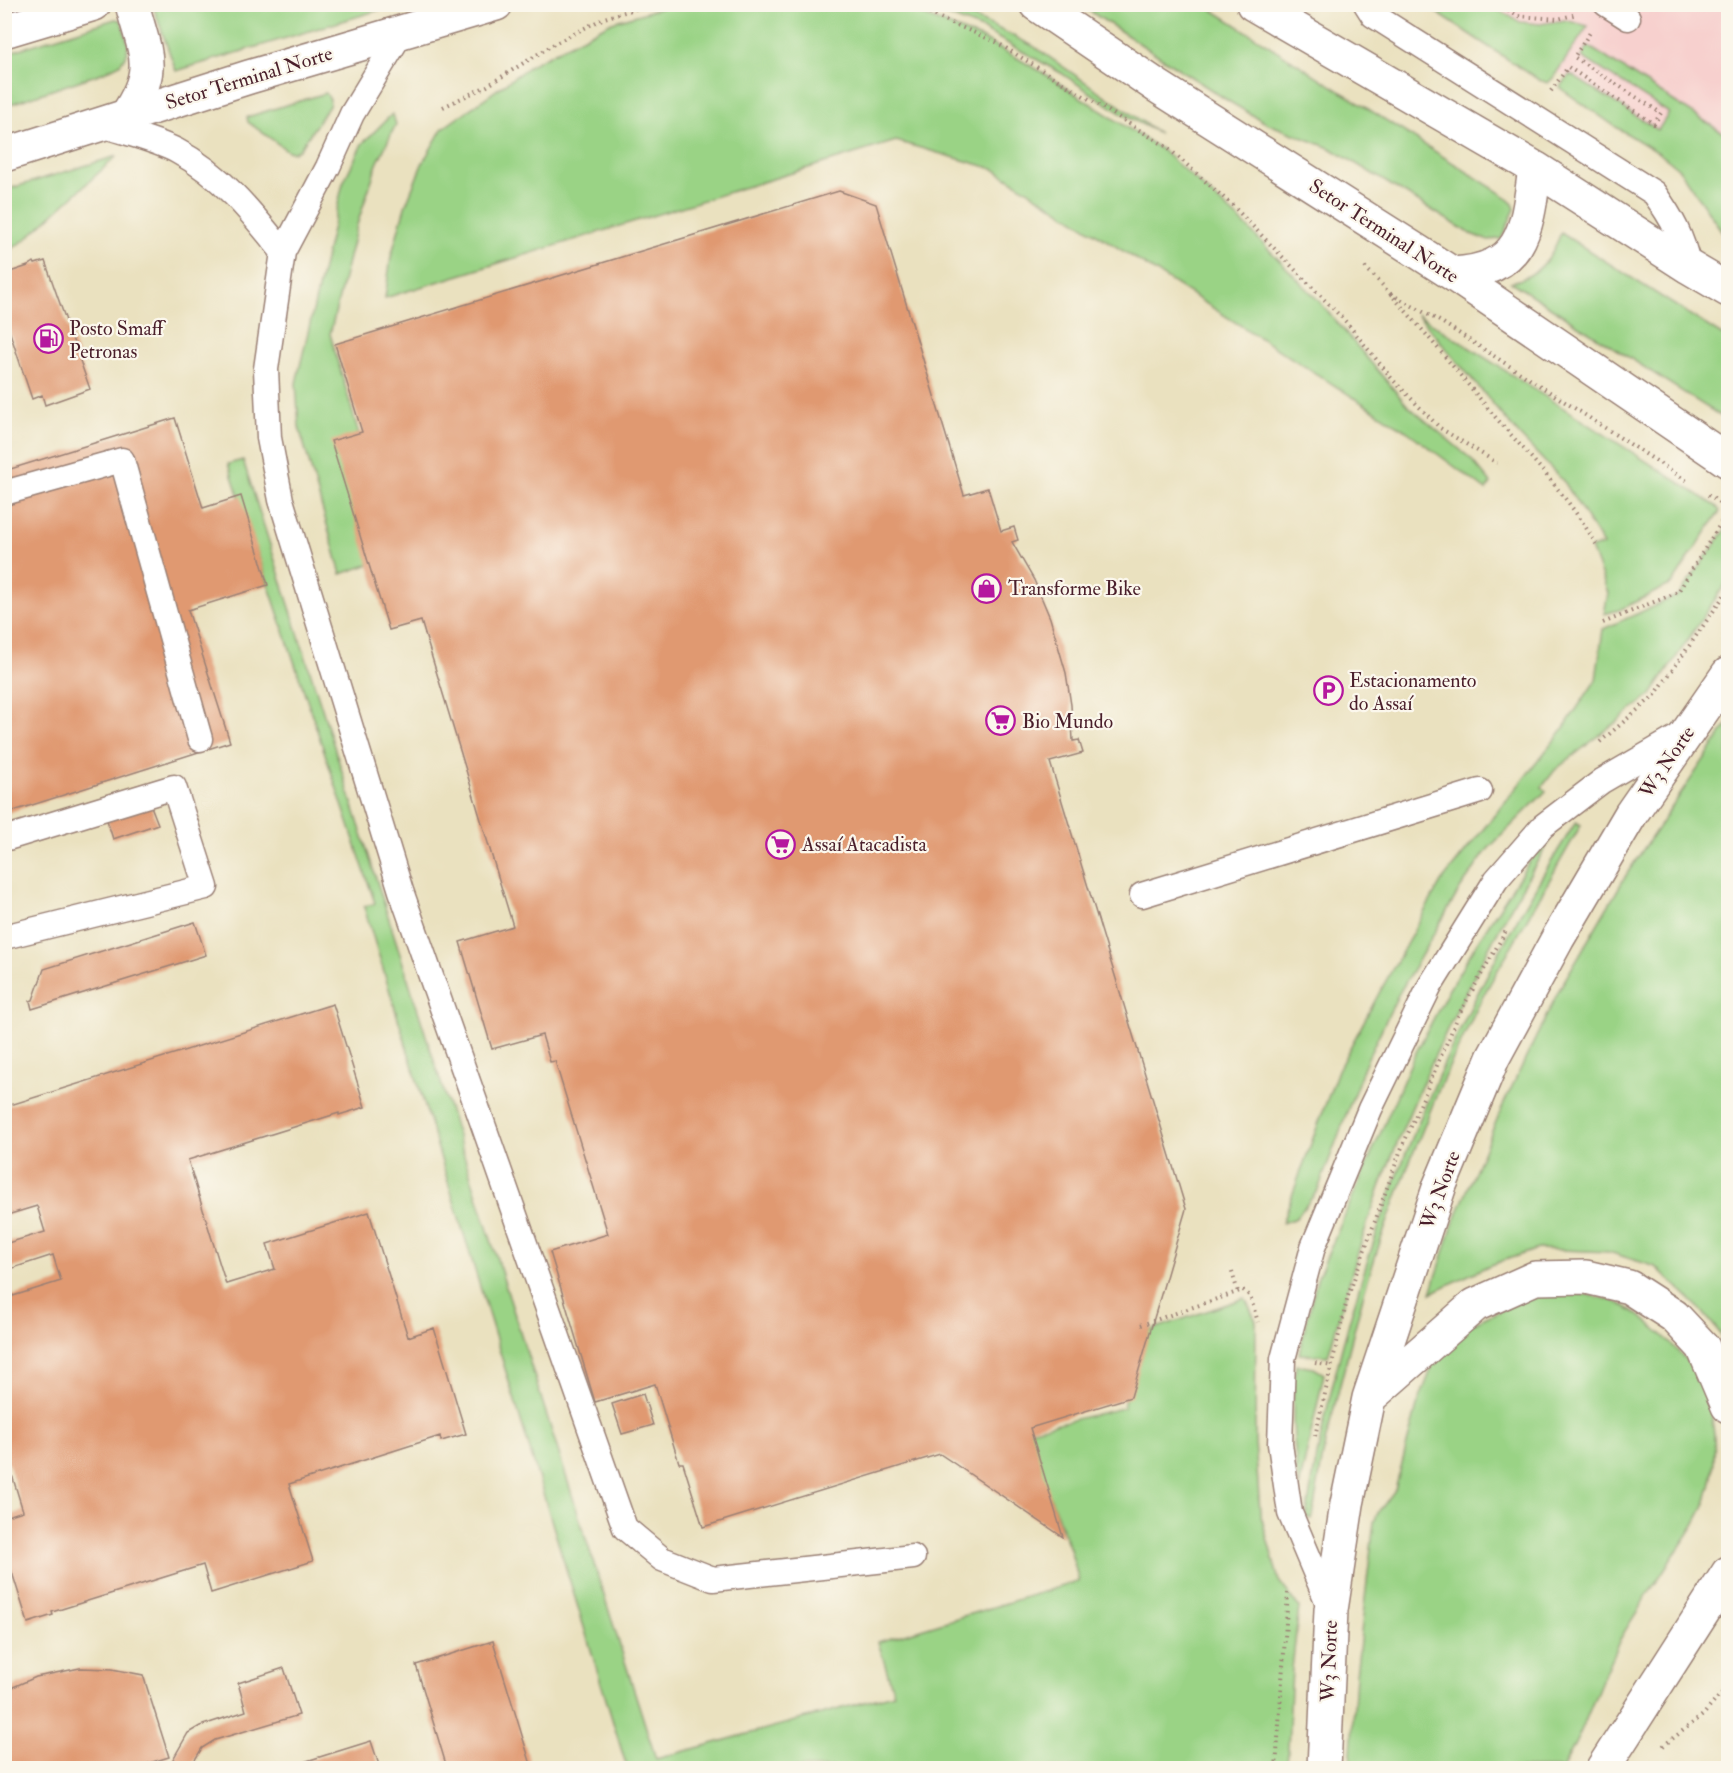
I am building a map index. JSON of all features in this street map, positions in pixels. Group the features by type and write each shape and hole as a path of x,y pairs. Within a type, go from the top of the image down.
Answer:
{"main road":[{"path":"4,31 94,4"},
{"path":"113,120 145,82 147,60 132,4"},
{"name":"Setor Terminal Norte","path":"4,155 249,76 495,4"},
{"name":"Setor Terminal Norte","path":"1036,4 1157,86 1453,274 1728,461"},
{"path":"1265,7 1534,168 1728,290"},
{"path":"1453,274 1475,273 1495,265 1511,252 1523,234 1529,214 1534,168"},
{"name":"W3 Norte","path":"1324,1768 1331,1610 1347,1504 1369,1398 1440,1185 1493,1058 1558,938 1631,814 1728,674"},
{"path":"1369,1398 1475,1305 1535,1278 1586,1277 1629,1287 1674,1316 1702,1347 1728,1406"},
{"path":"1603,1768 1726,1570"}],"lane":[{"path":"1366,4 1373,15 1654,193 1667,211 1683,242 1689,267"},
{"path":"401,33 352,114 328,167 283,252 266,369 269,438 281,500 401,891 625,1528 662,1559 713,1579 913,1557"},
{"path":"113,120 175,150 206,169 247,206 283,252"},
{"path":"4,493 122,460 200,739"},
{"path":"1331,1610 1290,1513 1280,1444 1283,1359 1313,1247 1370,1109 1430,986 1496,880 1543,826 1602,780 1688,731"},
{"path":"4,839 174,787 206,887 4,937"},
{"path":"1142,895 1480,791"}],"path":[{"path":"443,107 488,86 554,44 604,18 652,4"},
{"path":"901,4 921,10 996,42 1167,147 1232,205 1347,323 1394,380 1440,428 1497,463"},
{"path":"1498,4 1518,16 1558,19 1587,11 1611,12"},
{"path":"1549,94 1568,68 1654,124 1661,113 1574,57 1611,12"},
{"path":"1365,267 1561,491 1580,516 1596,544"},
{"path":"1391,294 1443,323 1689,482"},
{"path":"1603,622 1678,592 1728,514 1718,501 1698,489"},
{"path":"1593,747 1655,695 1728,590"},
{"path":"1232,1272 1238,1292"},
{"path":"1311,1362 1332,1366"},
{"path":"1658,1749 1703,1715 1728,1686"}],"shaded area":[{"path":"1449,5 1728,5 1728,186 1558,72"}],"green space":[{"path":"170,5 396,5 176,71 154,9"},
{"path":"671,5 889,5 915,12 983,39 1040,71 1162,150 1244,224 1319,301 1407,405 1470,458 1491,483 1486,490 1408,432 994,169 896,141 385,298 391,257 405,207 422,164 442,129 534,63 612,22"},
{"path":"920,5 943,5 953,8 1033,46 1159,133 1122,114 1061,73 982,29"},
{"path":"1080,5 1205,5 1502,194 1515,209 1501,239 1486,240 1471,234 1332,149 1266,123"},
{"path":"1425,5 1490,5 1520,22 1540,24 1565,20 1588,26 1548,83 1539,80"},
{"path":"115,19 121,20 128,43 127,54 120,64 102,73 5,106 4,54"},
{"path":"1588,46 1728,136 1728,240 1678,168 1560,88 1570,74 1658,130 1669,113 1582,57"},
{"path":"326,93 330,100 329,106 299,150 288,151 248,122 247,117"},
{"path":"392,114 396,124 377,164 357,225 330,334 394,556 341,574 299,427 296,383 343,183 362,144"},
{"path":"117,156 25,240 5,253 5,190"},
{"path":"1561,233 1728,339 1728,421 1511,282 1530,275 1543,265"},
{"path":"1417,314 1716,506 1720,511 1672,584 1619,610 1604,614 1608,593 1591,548 1603,545 1565,483 1520,436"},
{"path":"243,460 656,1759 894,1694 878,1642 1079,1581 1070,1549 1025,1431 1123,1408 1139,1334 1245,1298 1256,1321 1255,1442 1260,1512 1279,1581 1299,1607 1292,1669 1287,1768 627,1768 364,907 375,903 228,464"},
{"path":"1728,526 1728,580 1651,695 1555,770 1542,787 1546,791 1488,849 1460,889 1398,995 1365,1064 1318,1190 1296,1218 1282,1223 1338,1070 1441,882 1561,732 1596,680 1603,629 1679,595"},
{"path":"1728,724 1728,1348 1720,1333 1701,1310 1656,1267 1609,1252 1538,1249 1490,1265 1431,1293 1453,1224 1503,1105 1560,988 1628,872"},
{"path":"1576,822 1581,825 1483,996 1441,1084 1410,1161 1364,1292 1325,1443 1312,1519 1306,1517 1324,1425 1346,1333 1373,1244 1405,1156 1441,1069 1482,985 1527,902"},
{"path":"1550,840 1472,979 1406,1122 1368,1221 1328,1356 1299,1354 1317,1279 1413,1058 1449,989 1480,938 1529,862"},
{"path":"1572,1293 1609,1300 1630,1309 1668,1340 1696,1374 1708,1402 1714,1434 1711,1483 1699,1516 1622,1636 1579,1736 1562,1768 1350,1768 1356,1675 1374,1522 1395,1490 1417,1406 1437,1354 1465,1327 1531,1296"},
{"path":"1296,1365 1314,1368 1324,1374 1299,1488 1293,1412"}],"building":[{"name":"Assaí Atacadista","path":"839,191 876,204 964,495 988,488 1001,531 1014,527 1018,540 1012,542 1034,580 1050,618 1066,673 1073,741 1079,740 1083,753 1050,762 1186,1209 1131,1397 1030,1428 1063,1537 940,1454 703,1527 683,1463 679,1463 655,1384 595,1402 550,1252 608,1234 555,1061 550,1062 542,1035 492,1049 460,942 513,926 421,621 389,630 331,441 362,432 335,344"},
{"name":"Posto Smaff Petronas","path":"45,261 90,389 45,405 42,395 32,399 4,315 4,274 34,262 35,264"},
{"path":"175,418 203,508 241,496 268,585 188,610 230,742 4,814 4,471"},
{"path":"151,806 158,824 113,839 107,820"},
{"path":"195,922 206,955 32,1009 30,1001 33,1000 44,969"},
{"path":"333,1004 365,1107 188,1160 211,1236 226,1284 275,1269 267,1244 369,1212 408,1337 434,1328 466,1434 441,1441 440,1436 289,1484 313,1561 211,1593 203,1565 52,1612 53,1615 28,1623 4,1547 4,1517 23,1511 8,1462 4,1463 4,1244 45,1232 37,1206 4,1216 4,1107","holes":["53,1255 61,1281 13,1296 4,1271"]},
{"path":"643,1394 653,1425 622,1434 612,1404"},
{"path":"493,1641 532,1768 447,1768 416,1665"},
{"path":"80,1668 112,1669 143,1675 169,1757 133,1768 4,1768 4,1691 36,1677"},
{"path":"284,1668 299,1715 215,1740 202,1748 190,1768 168,1768 188,1733 200,1726 246,1711 238,1683"},
{"path":"371,1741 380,1768 284,1768 297,1764"}],"place":[{"name":"Posto Smaff Petronas","path":"48,339"},
{"name":"Transforme Bike","path":"987,588"},
{"name":"Estacionamento do Assaí","path":"1328,691"},
{"name":"Bio Mundo","path":"1001,721"},
{"name":"Assaí Atacadista","path":"781,844"}]}
